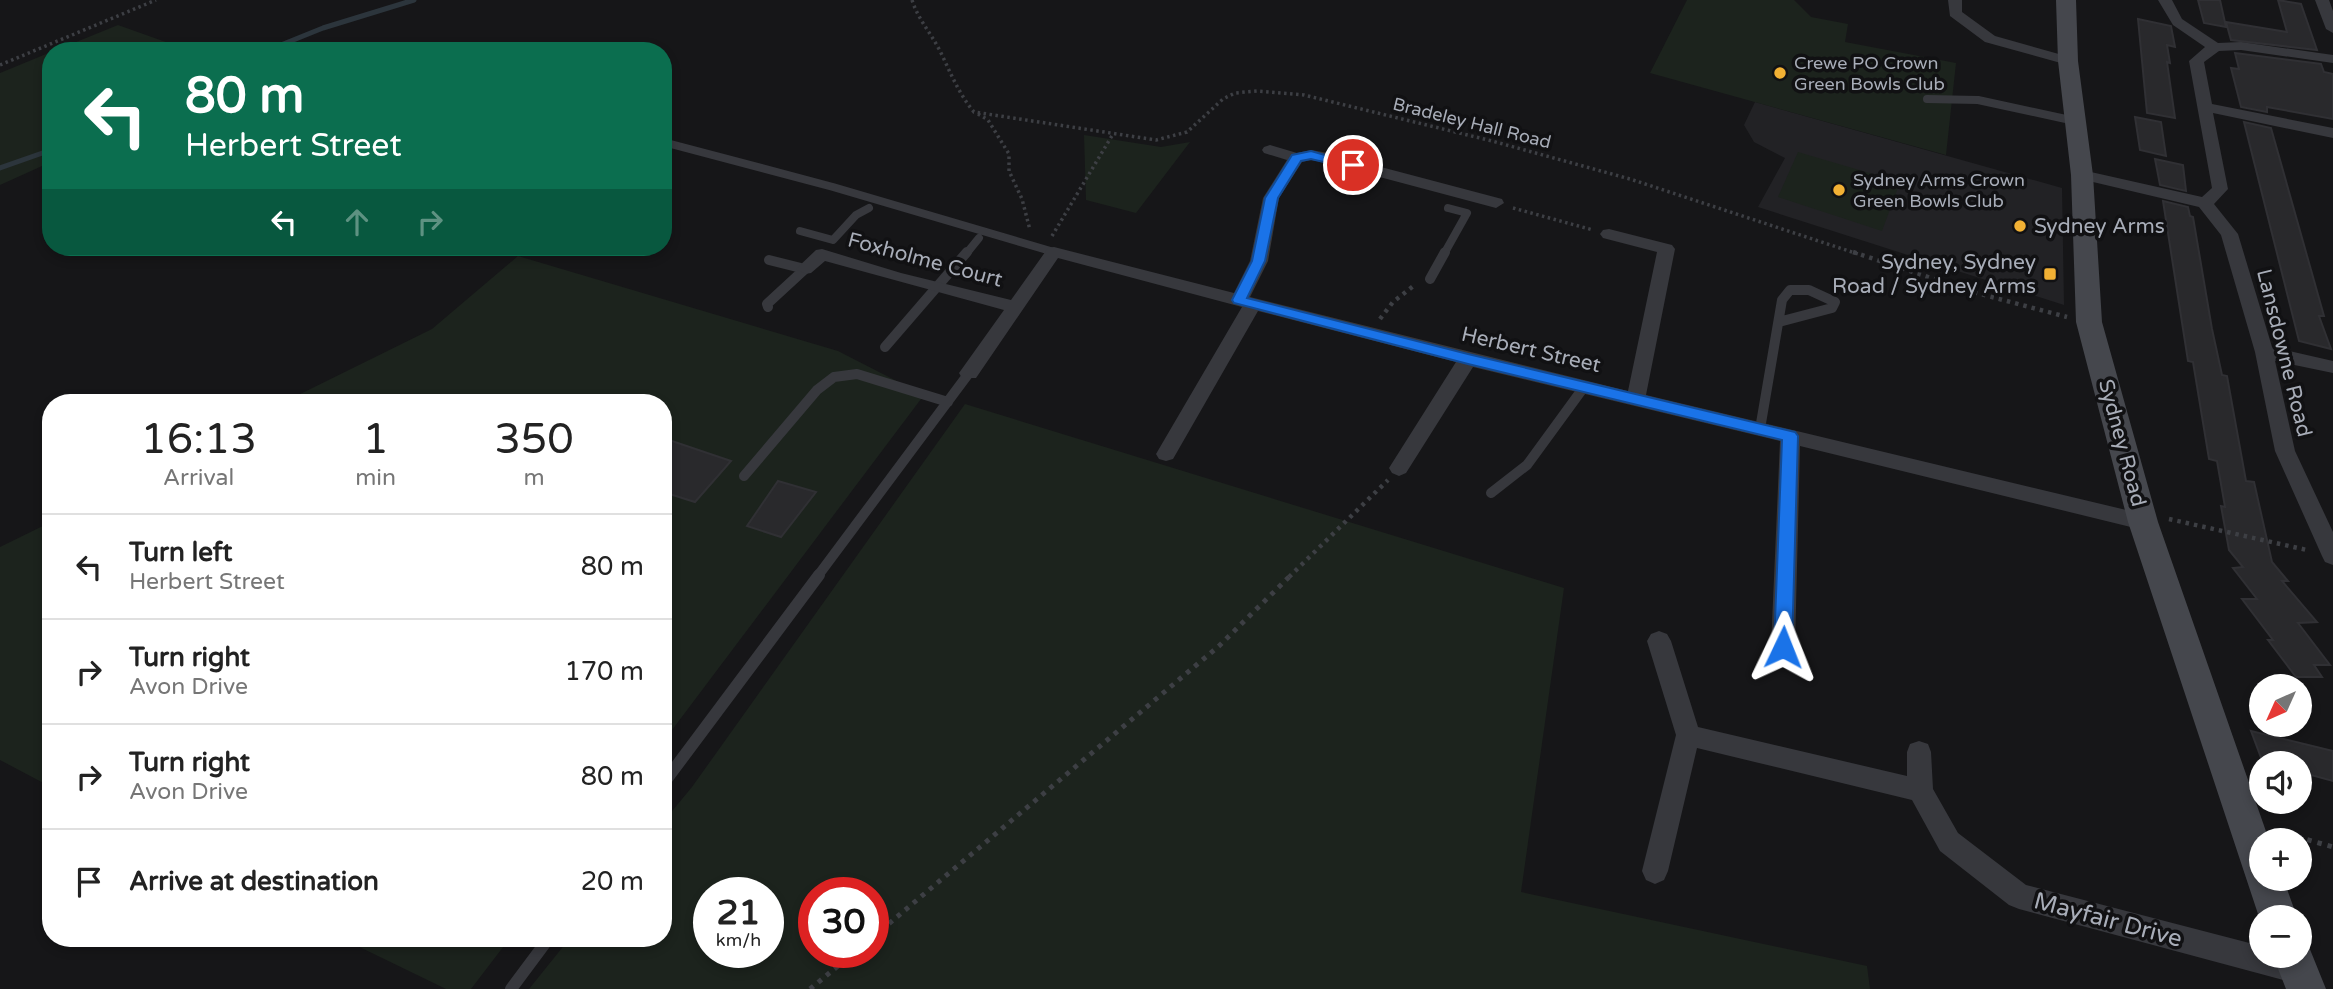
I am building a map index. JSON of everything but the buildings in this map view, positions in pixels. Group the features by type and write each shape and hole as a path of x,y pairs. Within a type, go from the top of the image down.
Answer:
{"street":[{"path":"1955,0 1955,13 1990,39 2068,61"},
{"name":"Sydney Road","path":"2066,0 2068,61 2082,175 2089,322 2141,518 2249,836"},
{"path":"2165,0 2168,13 2182,27 2215,47 2241,47 2333,60"},
{"path":"2322,0 2333,29"},
{"path":"2082,175 2205,202 2220,188 2196,61 2215,47"},
{"path":"2206,107 2333,134"},
{"path":"1270,150 1296,158 1311,155 1328,158 1451,201 1496,203"},
{"path":"1166,454 1246,302 1259,261 1272,198 1296,158"},
{"name":"Lansdowne Road","path":"2205,202 2229,234 2264,352 2285,451 2333,556"},
{"path":"1609,234 1666,250 1636,398"},
{"name":"Foxholme Court","path":"805,269 828,247 875,273 937,286 1017,308"},
{"path":"969,373 1017,308 1050,250"},
{"name":"Herbert Street","path":"1050,250 1468,359 2141,518"},
{"path":"2264,352 2333,367"},
{"path":"1399,468 1468,359"},
{"path":"1783,647 1790,436"},
{"path":"1655,871 1688,735 1659,641"},
{"path":"1688,735 1920,791"},
{"name":"Mayfair Drive","path":"1919,751 1920,791 1950,842 2019,896 2299,971"}],"lane":[{"path":"1927,99 1978,100 2075,121"},
{"path":"672,145 1050,250"},
{"path":"1430,279 1466,213 1451,201"},
{"path":"800,231 828,247 856,215 869,208"},
{"path":"885,347 979,238"},
{"path":"769,260 805,269"},
{"path":"768,307 767,304 805,269"},
{"path":"1760,429 1782,300 1790,290 1809,290 1835,302 1832,308 1779,322"},
{"path":"672,772 969,373"},
{"path":"744,476 817,390 834,377 857,374 948,402"},
{"path":"1491,493 1527,465 1584,387"},
{"path":"511,989 542,947"}],"path":[{"path":"55,42 156,0"},
{"path":"912,0 917,20 934,42 962,98 974,112 988,120 1009,154 1009,172 1022,200 1031,232 1050,250 1113,134"},
{"path":"0,65 42,48"},
{"name":"Bradeley Hall Road","path":"974,112 1156,140 1180,136 1192,129 1224,97 1232,93 1311,97 1513,146 1686,196 2000,302 2089,322"},
{"path":"1496,203 1609,234"},
{"path":"1369,334 1393,302 1415,285 1430,279"},
{"path":"889,924 1219,646 1399,468"},
{"path":"2141,518 2333,556"},
{"path":"2244,822 2333,847"},
{"path":"810,989 836,968"}],"shaded area":[{"path":"1687,0 1794,0 1811,17 1848,24 1845,42 1956,63 1946,155 1650,73"},
{"path":"118,25 166,42 76,42"},
{"path":"42,56 42,166 0,185 0,73"},
{"path":"1755,102 2062,188 2064,305 1758,207 1785,158 1754,142 1744,125"},
{"path":"1084,135 1161,147 1190,142 1136,213 1086,200"},
{"name":"Sydney Arms Crown Green Bowls Club","path":"1798,152 1900,182 1882,231 1778,197"},
{"path":"518,256 838,351 924,395 672,730 672,394 300,394 432,329"},
{"path":"965,404 1564,588 1521,892 1867,966 1870,989 529,989 563,947 672,947 672,811 692,787"},
{"path":"42,526 42,782 0,760 0,547"},
{"path":"360,947 503,947 471,989 446,989"}],"waterway":[{"path":"288,42 323,28 414,0"},
{"path":"0,168 42,153"}],"place":[{"name":"Crewe PO Crown Green Bowls Club","path":"1780,73"},
{"name":"Sydney Arms Crown Green Bowls Club","path":"1839,190"},
{"name":"Sydney Arms","path":"2020,226"},
{"name":"Sydney, Sydney Road / Sydney Arms","path":"2050,274"}],"route":[{"path":"1353,165 1311,155 1296,158 1272,198 1266,215 1266,234 1259,261 1239,300 1468,359 1790,436 1783,647"}]}
